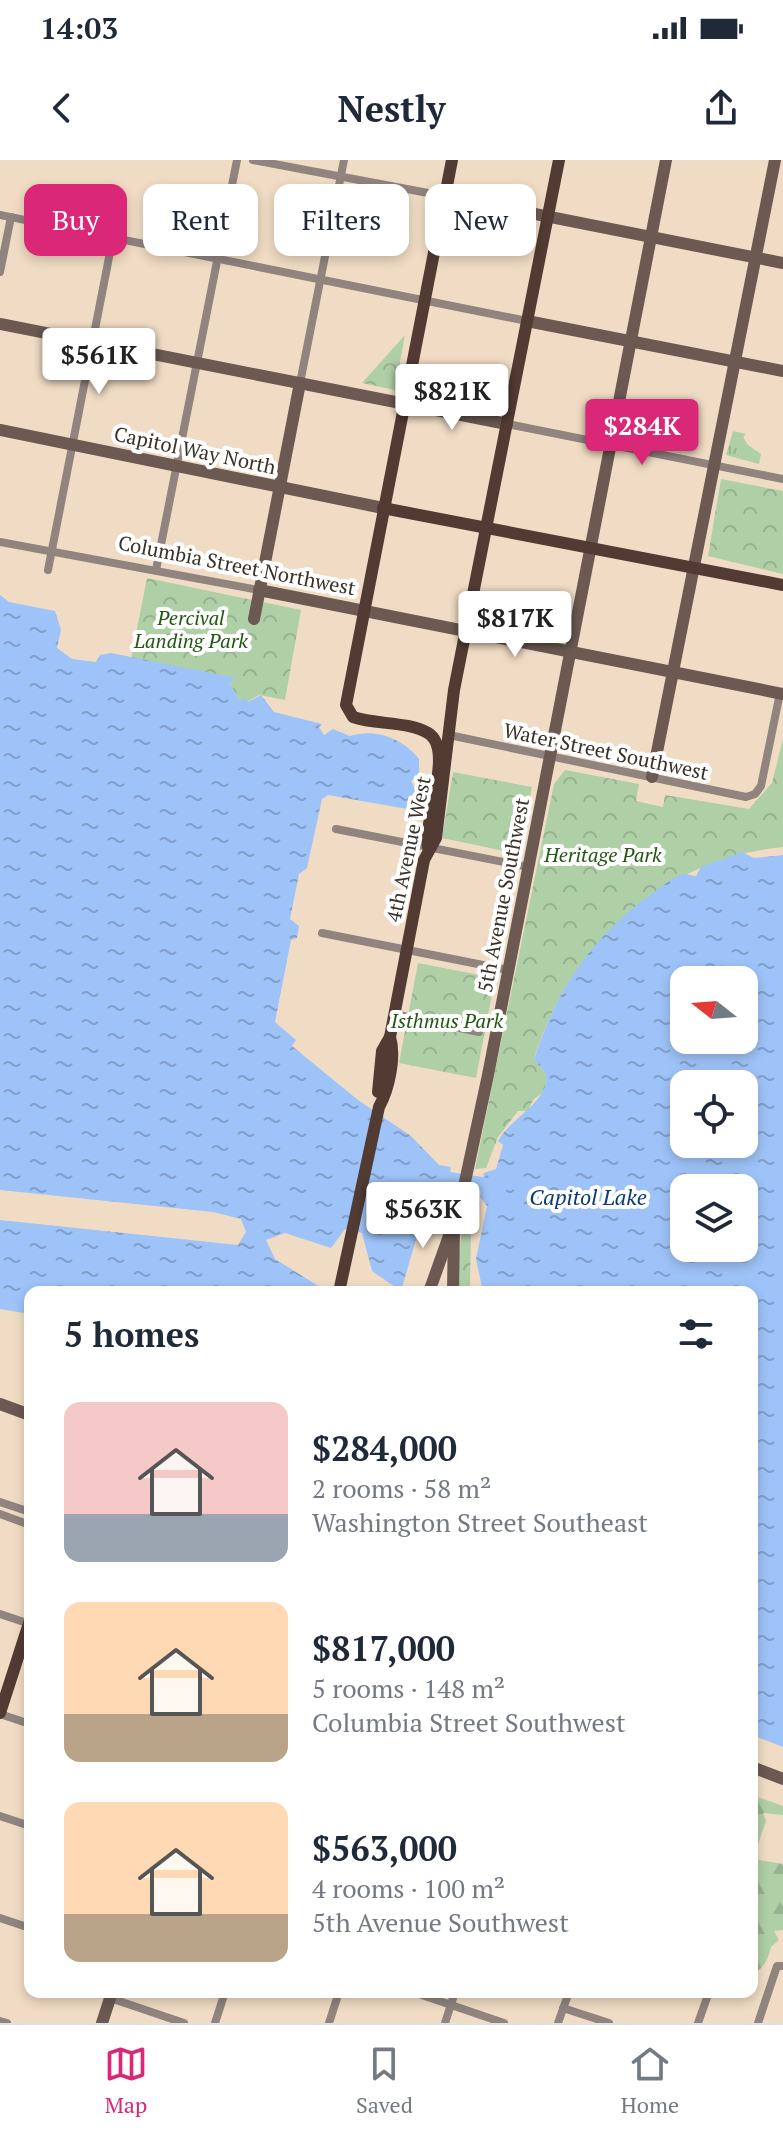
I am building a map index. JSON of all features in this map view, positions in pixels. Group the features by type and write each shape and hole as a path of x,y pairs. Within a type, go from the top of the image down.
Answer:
{"main road":[{"path":"447,184 452,160"},
{"name":"4th Avenue West","path":"340,1286 392,1056 390,1037 428,847 436,838 450,717 559,160"},
{"path":"432,256 346,695 348,711 359,720 428,732 444,727 450,717"},
{"path":"383,508 783,585"},
{"path":"428,732 437,743 440,757 425,834 428,847"},
{"path":"0,1713 24,1641"}],"street":[{"path":"156,570 237,160"},
{"path":"253,160 425,192"},
{"path":"254,619 344,160"},
{"name":"5th Avenue Southwest","path":"431,1286 462,1197 666,160"},
{"path":"652,777 775,160"},
{"path":"0,215 24,220"},
{"path":"536,215 783,263"},
{"path":"0,272 11,217"},
{"path":"127,240 217,261 783,371"},
{"path":"48,570 109,256"},
{"path":"0,324 783,479"},
{"name":"Capitol Way North","path":"0,430 383,508"},
{"name":"Columbia Street Northwest","path":"0,542 782,694"},
{"name":"Water Street Southwest","path":"449,735 746,797 755,794 761,786 782,694"},
{"path":"336,829 529,867"},
{"path":"322,933 508,970"},
{"path":"394,1014 479,1032"},
{"path":"453,1286 454,1222"},
{"path":"0,1404 24,1413"},
{"path":"0,1502 24,1510"},
{"path":"0,1514 24,1523"},
{"path":"0,1614 24,1621"},
{"path":"0,1713 24,1722"},
{"path":"758,1769 783,1779"},
{"path":"0,1816 24,1824"},
{"path":"0,1918 24,1926"},
{"path":"758,2023 777,1966 783,1966"},
{"path":"102,2023 110,1998"},
{"path":"119,1998 184,2023"},
{"path":"215,2023 223,1998"},
{"path":"329,2023 337,1998"},
{"path":"431,1998 504,2023"},
{"path":"445,2023 453,1998"},
{"path":"558,2023 567,1998"},
{"path":"698,2023 707,1998"},
{"path":"563,2008 609,2023"},
{"path":"0,2021 7,2023"}],"green space":[{"path":"405,335 395,390 362,383"},
{"path":"733,431 746,434 743,437 748,445 761,454 759,464 726,455"},
{"path":"721,479 783,491 783,574 708,556"},
{"name":"Percival Landing Park","path":"147,578 301,610 285,700 259,695 247,702 240,700 229,683 235,678 131,658"},
{"name":"Heritage Park","path":"783,739 783,847 739,855 698,869 660,889 626,915 596,945 571,979 550,1018 534,1059 547,1073 545,1091 533,1100 528,1111 518,1111 498,1137 486,1168 475,1169 554,784 565,770 639,784 636,801 663,807 665,795 749,809 772,783"},
{"name":"Heritage Park","path":"453,772 532,787 519,854 442,838"},
{"name":"Isthmus Park","path":"418,963 495,978 476,1078 399,1063"},
{"path":"473,1199 480,1203 471,1229 470,1285 457,1286 457,1263 467,1201"},
{"path":"758,1797 783,1806 783,1815 763,1813 766,1821 758,1844"},
{"path":"758,1858 783,1864 783,1930 774,1931 779,1940 771,1947 758,1970"}],"water":[{"path":"0,595 9,602 55,611 61,630 57,648 72,659 96,662 100,655 111,653 236,678 229,683 240,700 244,698 248,702 261,695 274,712 322,724 319,727 324,735 333,729 350,736 379,734 413,752 419,759 419,775 411,781 416,790 413,810 328,795 322,799 307,868 299,874 290,919 299,926 297,938 291,940 275,1022 296,1040 292,1046 358,1100 411,1136 439,1165 451,1167 446,1191 436,1190 429,1195 402,1286 394,1286 372,1271 362,1233 345,1229 331,1248 285,1233 266,1240 275,1259 318,1286 24,1286 24,1313 0,1309 0,1220 238,1245 246,1232 241,1219 213,1212 0,1190"},
{"name":"Capitol Lake","path":"742,852 754,858 783,855 783,1747 758,1737 758,1286 482,1286 476,1259 487,1206 480,1197 484,1173 496,1169 503,1145 498,1141 536,1100 546,1083 546,1073 534,1060 565,988 612,927 664,885 684,874 696,876 701,867"}],"waterway":[{"path":"449,1179 500,1187"}]}
